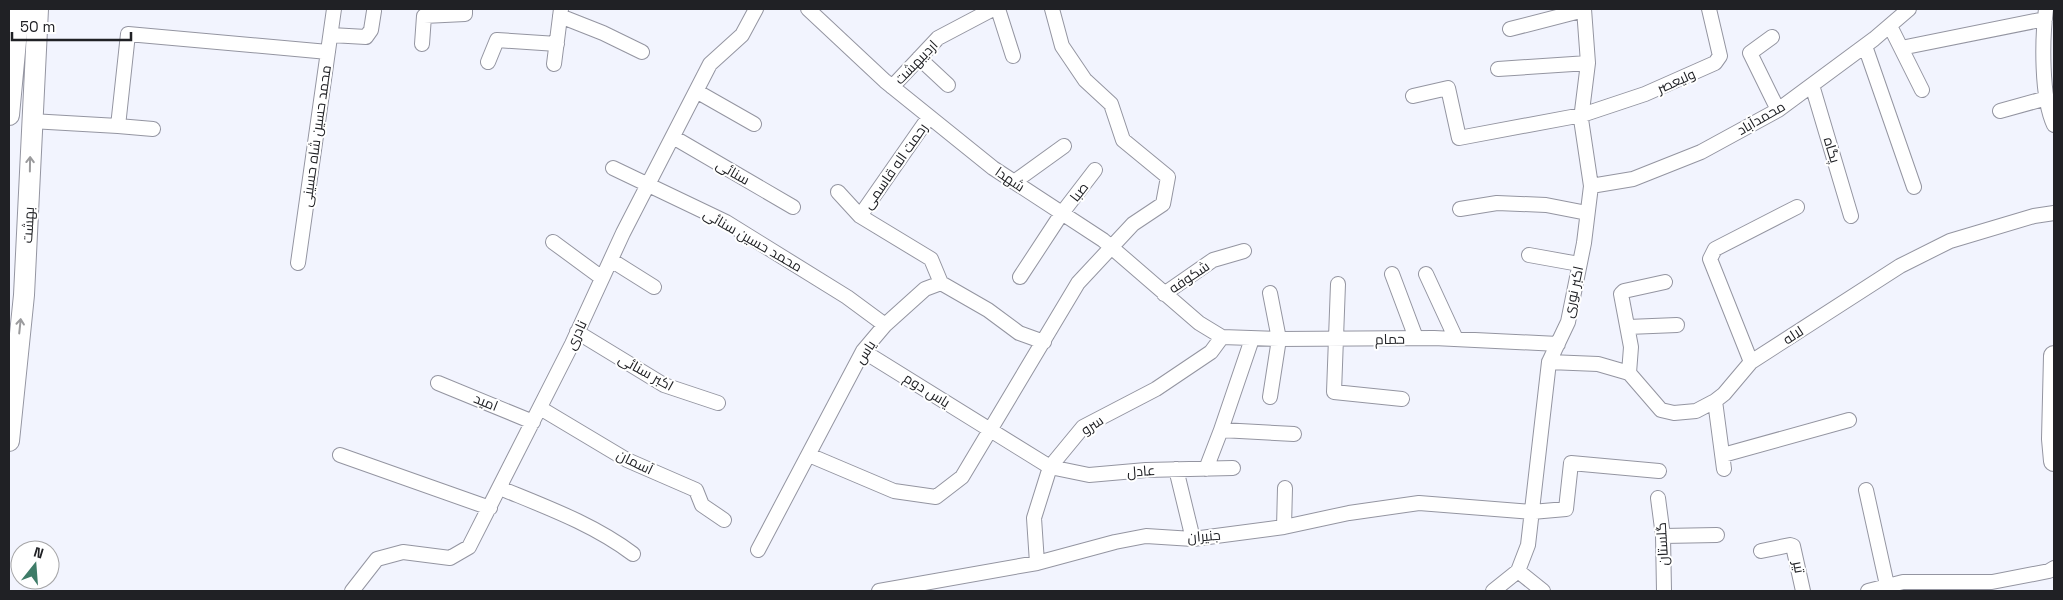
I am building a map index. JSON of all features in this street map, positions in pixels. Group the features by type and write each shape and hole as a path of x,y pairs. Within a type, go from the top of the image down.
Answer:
{"main road":[{"path":"9,115 19,9"},
{"name":"بهشت","path":"9,440 16,296 29,205 31,121 38,9"},
{"path":"2054,356 2052,439 2054,461"}],"street":[{"name":"محمد حسین شاه حسینی","path":"298,263 334,9"},
{"path":"422,44 424,16 466,14 465,9"},
{"name":"نادری","path":"352,591 377,559 402,552 450,558 469,547 540,408 648,184 710,64 742,35 756,9"},
{"name":"شهدا","path":"808,9 892,87 992,168 1062,213 1111,248 1199,324 1222,337"},
{"name":"اردیبهشت","path":"892,87 938,38 993,9"},
{"path":"998,9 1013,56"},
{"path":"809,454 894,491 936,497 962,477 1078,283 1133,224 1163,204 1168,177 1123,140 1111,104 1085,80 1062,46 1052,9"},
{"name":"ولیعصر","path":"1413,96 1448,88 1459,138 1582,115 1645,94 1715,63 1720,56 1709,9"},
{"name":"محمدآباد","path":"1591,186 1633,178 1701,152 1778,110 1865,46 1909,9"},
{"path":"1510,29 1584,10"},
{"name":"اکبر نوری","path":"1493,591 1518,570 1528,545 1549,362 1568,322 1580,264 1591,186 1582,115 1588,63 1584,10"},
{"path":"330,35 366,38 371,30 374,11"},
{"path":"554,64 561,12 642,52"},
{"path":"1901,48 2045,14 2042,41 2047,98 2054,124"},
{"path":"1890,26 1922,90"},
{"path":"118,126 128,34 328,52"},
{"path":"1772,37 1750,53 1778,110"},
{"path":"488,62 497,40 557,44"},
{"path":"1865,46 1914,187"},
{"path":"919,58 948,85"},
{"path":"1498,69 1588,63"},
{"name":"پگاه","path":"1812,84 1851,216"},
{"path":"696,91 754,124"},
{"path":"2000,111 2047,98"},
{"name":"رحمت اله قاسمی","path":"860,216 929,117"},
{"path":"31,121 153,129"},
{"name":"سنائی","path":"672,137 793,207"},
{"path":"1014,182 1064,146"},
{"name":"محمد حسین سنائی","path":"613,168 726,222 847,297 885,325"},
{"name":"صبا","path":"1020,277 1062,213 1095,170"},
{"path":"838,192 860,216 931,259 941,283 988,310 1019,333 1044,342"},
{"path":"1460,209 1497,203 1546,205 1587,213"},
{"path":"1751,362 1710,259 1711,255 1715,249 1797,206"},
{"name":"لاله","path":"1628,373 1661,410 1674,414 1696,411 1724,394 1751,362 1900,266 1942,245 2034,216 2054,213"},
{"path":"553,242 602,278"},
{"name":"شکوفه","path":"1164,294 1213,260 1244,251"},
{"path":"1529,255 1580,264"},
{"path":"611,260 654,287"},
{"path":"1392,274 1416,338"},
{"path":"1426,274 1456,339"},
{"path":"1549,362 1598,364 1628,373 1631,347 1621,294 1624,291 1665,282"},
{"name":"یاس","path":"758,550 863,351 885,325 925,288 941,283"},
{"path":"1338,284 1334,392 1402,399"},
{"path":"1270,293 1279,339 1270,397"},
{"path":"1628,327 1677,325"},
{"name":"اکبر سنائی","path":"577,332 664,385 718,403"},
{"name":"حمام","path":"1222,337 1279,339 1416,338 1558,344"},
{"name":"سرو","path":"1037,562 1034,518 1050,467 1083,427 1156,389 1211,352 1222,337"},
{"path":"1206,469 1222,430 1252,338"},
{"name":"یاس دوم","path":"863,351 1050,467"},
{"name":"امید","path":"438,383 533,422"},
{"path":"1715,401 1724,462 1849,420"},
{"name":"آسمان","path":"540,408 627,460 696,490 702,505 724,520"},
{"path":"1222,430 1294,434"},
{"path":"340,455 490,508"},
{"name":"جنیران","path":"879,591 1037,562 1146,536 1193,539 1284,527 1350,513 1419,502 1532,512 1566,509 1571,463 1659,471"},
{"name":"عادل","path":"1050,467 1089,475 1146,470 1233,468"},
{"path":"1176,469 1193,539"},
{"path":"500,488 566,515 616,541 633,554"},
{"path":"1284,527 1285,488"},
{"path":"1866,490 1887,585"},
{"name":"گلستان","path":"1658,498 1663,536 1664,591"},
{"path":"1663,536 1717,535"},
{"name":"تیر","path":"1761,551 1793,546 1803,591"},
{"path":"1868,591 1887,585 1904,587 1992,586 2054,568"},
{"path":"1518,570 1543,591"}]}
